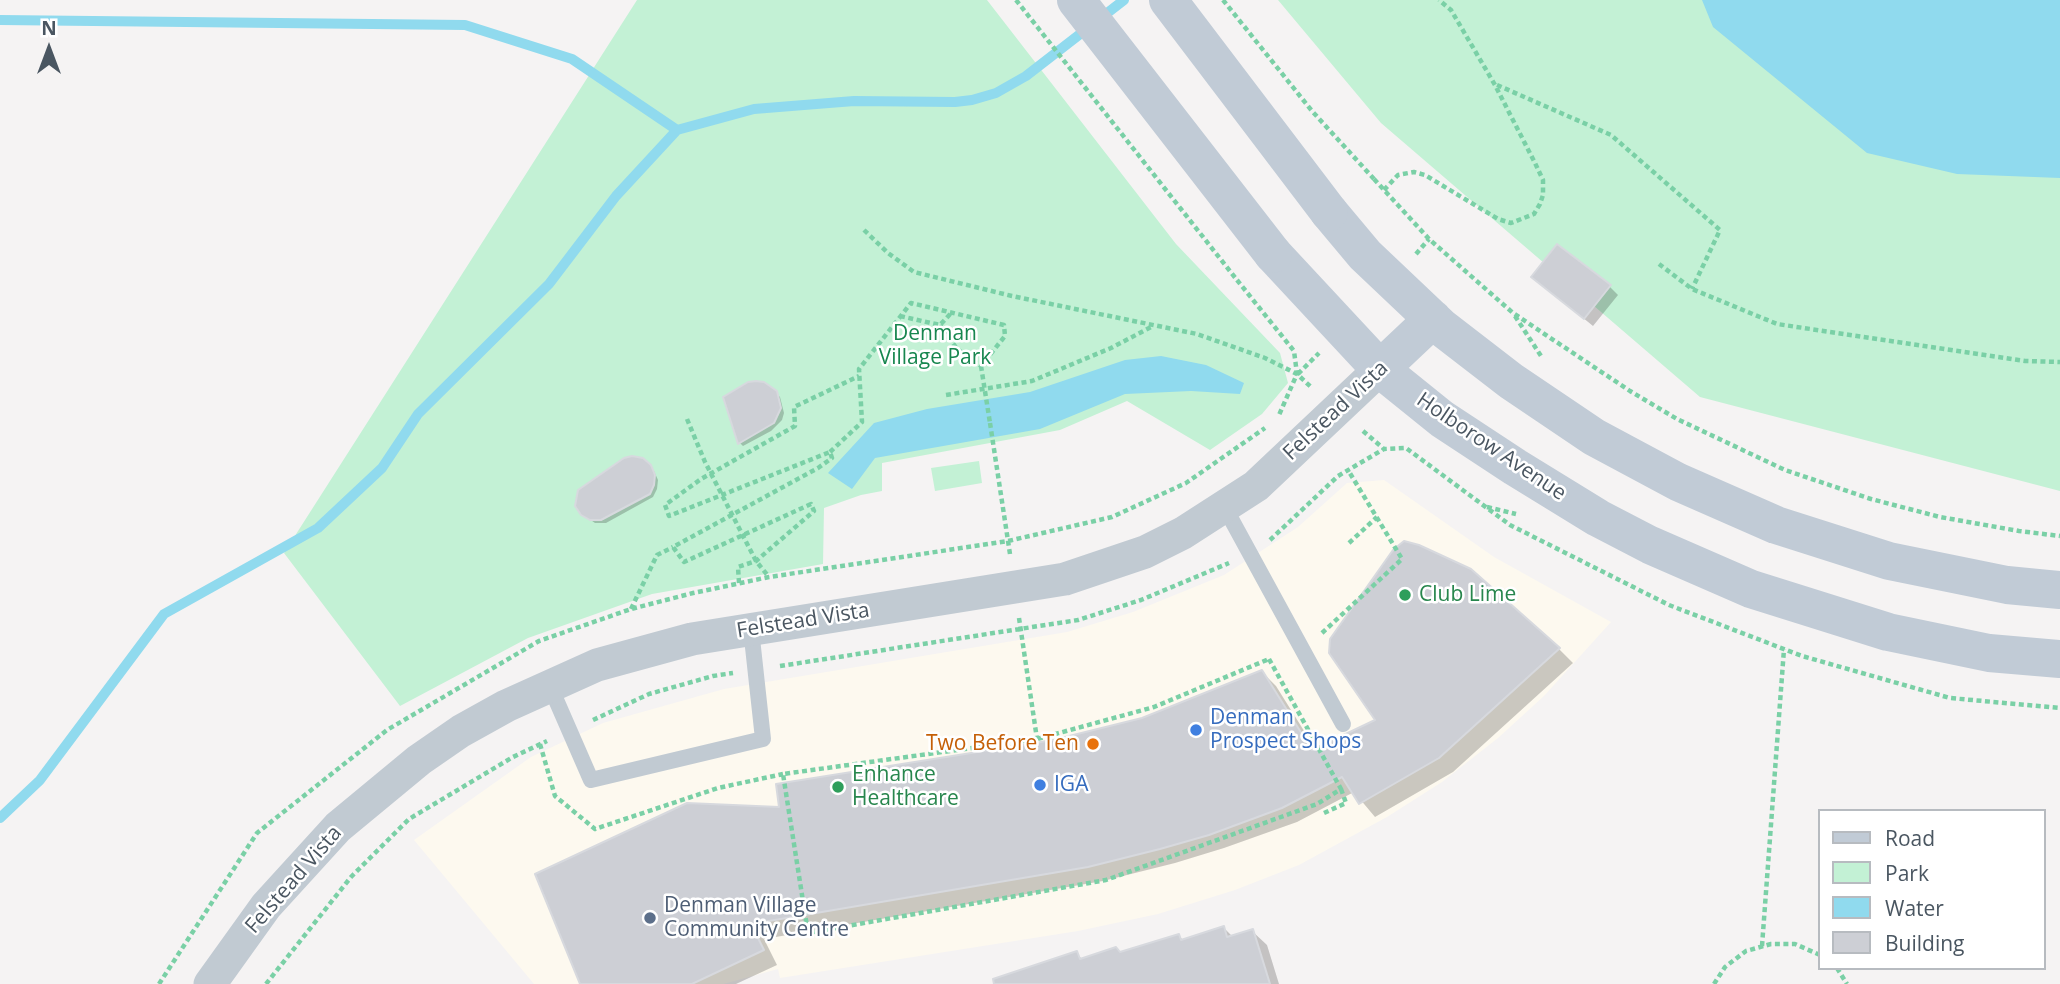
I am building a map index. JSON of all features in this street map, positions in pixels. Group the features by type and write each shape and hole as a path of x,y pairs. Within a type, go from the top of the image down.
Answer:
{"main road":[{"name":"Holborow Avenue","path":"1076,0 1273,254 1380,369 1443,419 1598,517 1650,545 1751,589 1888,632 1989,653 2060,659"},
{"path":"1168,0 1329,212 1365,255 1433,319 1511,381 1594,437 1678,482 1776,525 1889,561 2007,585 2060,590"},
{"name":"Felstead Vista","path":"1380,369 1433,319"}],"street":[{"name":"Felstead Vista","path":"210,984 266,906 338,827 419,760 461,731 506,706 597,665 692,639 1065,579 1145,552 1183,534 1256,486 1380,369"}],"lane":[{"path":"1224,506 1343,724"},
{"path":"550,686 591,780 763,739 751,629"}],"path":[{"path":"1016,0 1294,351 1297,374 1276,419"},
{"path":"1223,0 1319,120 1429,239 1513,313 1630,391 1677,419 1785,470 1871,499 1940,517 2060,536"},
{"path":"1384,190 1398,175 1414,172 1425,175 1498,219 1511,223 1534,214 1543,195 1542,180 1495,85 1451,10 1439,0"},
{"path":"1451,10 1452,0"},
{"path":"1495,85 1611,135 1720,230 1692,289"},
{"path":"864,230 888,253 914,272 1012,296 1197,334 1233,346 1297,374"},
{"path":"1659,264 1692,289 1777,324 2025,361 2060,362"},
{"path":"859,376 794,407 795,426 711,474 665,505 669,516 830,452 862,422 859,369 911,303 1004,325 1005,336 981,366"},
{"path":"940,325 952,312"},
{"path":"900,316 940,325 957,349 981,366 1037,739"},
{"path":"946,396 1032,381 1111,348 1154,325"},
{"path":"687,419 732,515 756,561 769,577 1008,541 1112,517 1186,483 1265,427"},
{"path":"265,984 351,877 409,819 513,757 649,694 713,676 1078,620 1141,600 1251,554 1275,537 1338,477 1384,449 1406,448 1510,525 1669,605 1784,649 1950,698 2060,708"},
{"path":"631,609 657,555 818,468 832,458 830,452"},
{"path":"1342,789 1317,804 1106,880 808,933 783,774 1037,739 1154,707 1269,659 1320,634 1402,559 1349,470"},
{"path":"673,547 684,562 811,504 814,511 756,561 738,567 739,583"},
{"path":"1349,543 1377,517"},
{"path":"1762,946 1784,649"},
{"path":"1269,659 1342,789 1346,803 1324,813"},
{"path":"1714,984 1725,967 1746,951 1771,943 1795,944 1818,954"}],"shaded area":[{"path":"1384,480 1494,557 1611,622 1544,696 1498,738 1442,782 1387,817 1299,865 1235,890 1158,914 1078,931 780,978 778,969 723,984 534,984 414,840 531,757 603,723 724,689 1067,632 1133,612 1224,575 1298,527 1347,483"}],"green space":[{"name":"Denman Village Park","path":"637,0 987,0 1176,244 1280,353 1288,383 1262,414 1210,450 1127,401 1060,430 882,463 882,491 824,508 823,564 652,594 528,638 400,706 284,553"},
{"path":"1278,0 2060,0 2060,491 1700,397 1381,123"},
{"path":"979,461 982,483 935,491 931,468"}],"water":[{"path":"1702,0 2060,0 2060,178 1957,174 1867,153 1713,27"},
{"path":"1161,356 1206,365 1244,383 1240,394 1191,391 1125,394 1040,429 875,458 852,489 828,473 874,423 927,409 1030,392 1125,360"}],"building":[{"path":"1557,244 1611,285 1584,319 1531,277"},
{"path":"748,382 764,382 777,391 781,408 774,423 738,444 723,397"},
{"path":"624,458 643,458 651,465 655,475 650,494 601,520 590,520 581,515 575,506 578,490"},
{"name":"Denman Prospect Shops","path":"1404,541 1471,569 1560,648 1439,758 1359,804 1342,777 1282,808 1209,835 1088,867 751,924 764,950 692,984 580,984 535,874 687,803 779,807 776,784 1053,740 1142,718 1262,670 1312,750 1375,720 1329,653 1330,639 1393,550"},
{"path":"1224,926 1227,937 1253,929 1270,984 994,984 993,979 1077,951 1080,959 1116,947 1120,952 1179,934 1181,940"}],"waterway":[{"path":"0,818 40,780 164,614 318,528 382,468 418,414 549,284 616,196 677,130 754,109 854,101 972,100 996,93 1026,76 1124,0"},
{"path":"0,20 465,25 572,59 677,130"}],"place":[{"name":"Club Lime","path":"1405,595"},
{"name":"Denman Prospect Shops","path":"1196,730"},
{"name":"Two Before Ten","path":"1093,744"},
{"name":"IGA","path":"1040,785"},
{"name":"Enhance Healthcare","path":"838,787"},
{"name":"Denman Village Community Centre","path":"650,918"}]}
